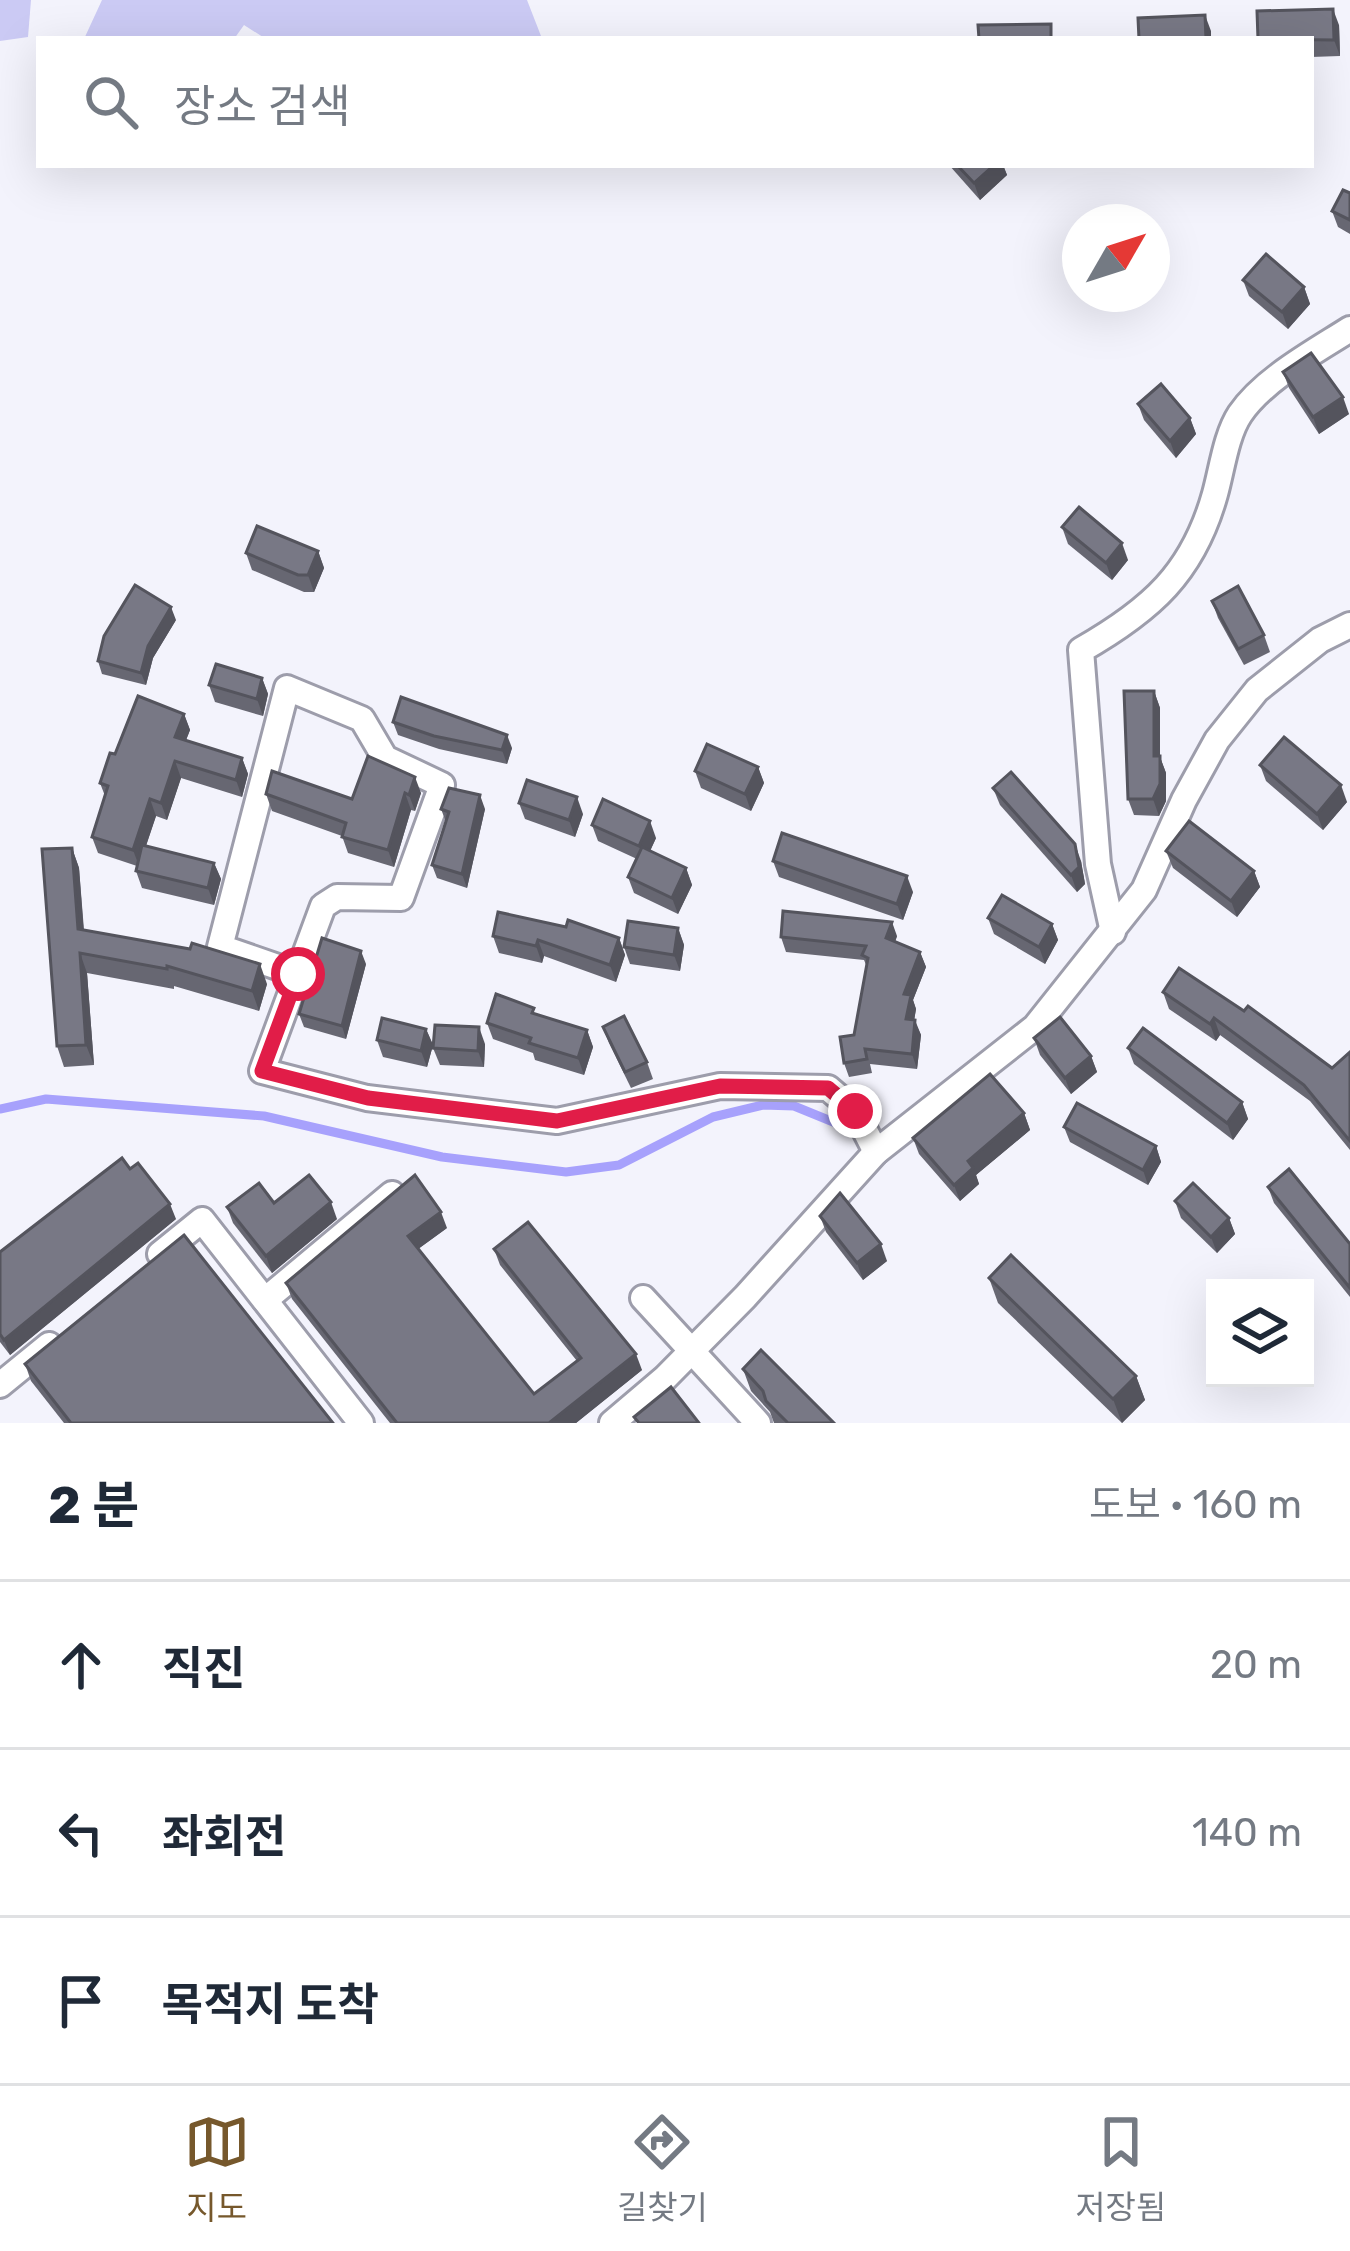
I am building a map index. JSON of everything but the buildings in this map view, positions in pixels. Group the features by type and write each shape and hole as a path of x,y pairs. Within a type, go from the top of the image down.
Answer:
{"street":[{"path":"1113,932 1098,864 1081,650 1122,626 1162,592 1203,536 1237,418 1253,398 1350,329"},
{"path":"612,1423 745,1298 876,1152 1035,1027 1144,890 1217,740 1257,690 1320,640 1350,625"},
{"path":"298,974 220,947 287,688 362,719 386,758 442,785 401,898 337,897 323,906 298,974 262,1071 368,1098 557,1121 720,1086 828,1088 855,1111 876,1152"},
{"path":"265,1300 392,1194"},
{"path":"147,1265 202,1220 361,1423"},
{"path":"644,1298 758,1423"},
{"path":"0,1385 74,1325"}],"shaded area":[{"path":"0,0 31,0 28,37 0,41"},
{"path":"102,0 527,0 541,36 261,36 244,25 236,36 85,36"}],"waterway":[{"path":"0,1109 46,1099 264,1116 442,1157 566,1172 619,1165 713,1117 763,1105 794,1106 848,1128"}],"route":[{"path":"298,974 262,1071 368,1098 557,1121 720,1086 775,1085 828,1088 855,1111"}]}
